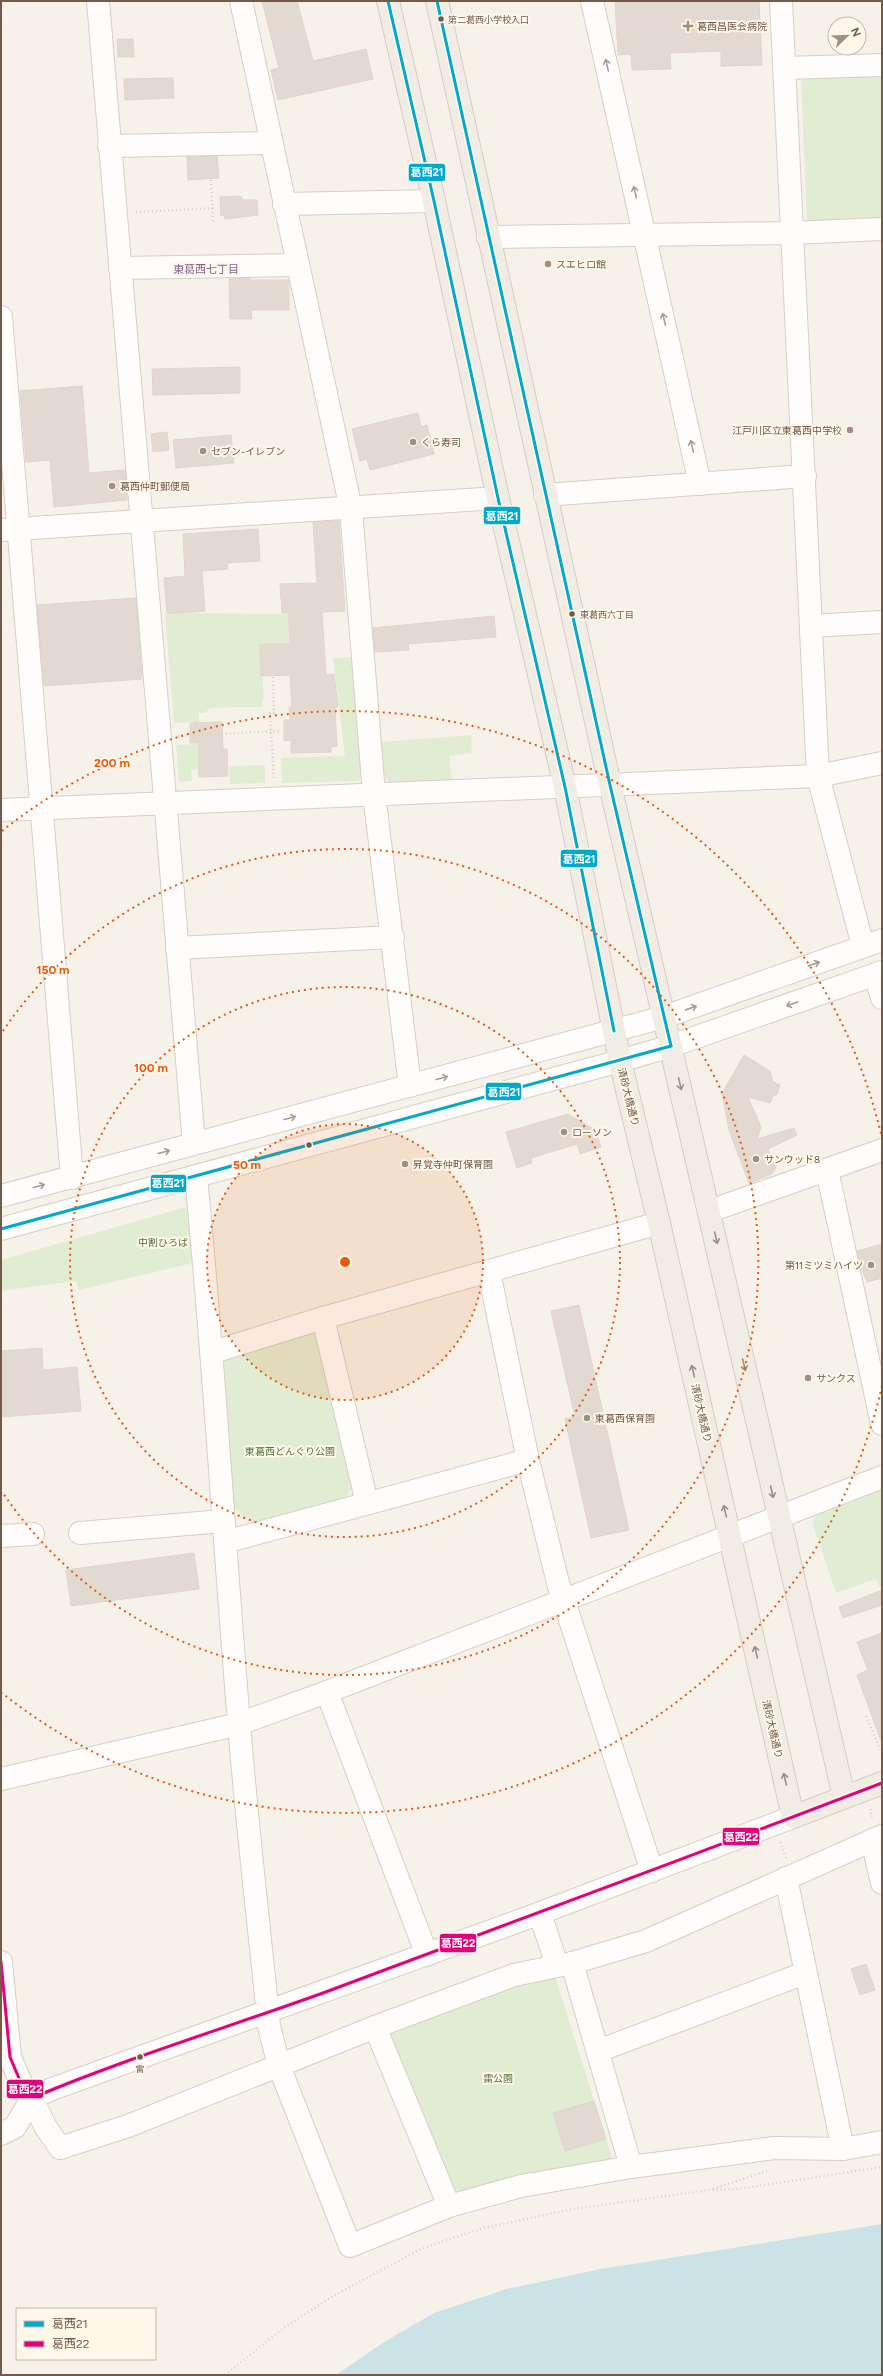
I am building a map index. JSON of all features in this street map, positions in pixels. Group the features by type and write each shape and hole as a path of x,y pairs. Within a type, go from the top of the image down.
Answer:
{"main road":[{"name":"清砂大橋通り","path":"388,1 434,201 498,498 565,787 620,1061 659,1223 793,1817"},
{"path":"437,1 610,785 710,1211 778,1518 844,1797"},
{"path":"793,1817 882,1784"}],"street":[{"path":"98,1 194,1144"},
{"path":"241,1 351,509 374,794 410,1086"},
{"path":"592,1 700,484"},
{"path":"1,1196 664,1017 873,943 818,776 805,476 791,233 781,1"},
{"path":"785,68 882,65"},
{"path":"109,146 271,143"},
{"path":"284,204 434,201"},
{"path":"488,237 645,233 791,233 882,229"},
{"path":"120,268 297,265"},
{"path":"1,317 10,530 41,808 72,1178"},
{"path":"545,495 805,476"},
{"path":"10,530 351,509 498,498"},
{"path":"811,626 882,622"},
{"path":"1,810 818,776 882,763"},
{"path":"177,948 392,937"},
{"path":"1,1229 620,1061 671,1046 879,974 882,998"},
{"path":"710,1211 882,1150"},
{"path":"827,1170 882,1424"},
{"path":"196,1177 212,1352 223,1521 239,1724 268,2013 279,2066 350,2246 449,2206 521,2186 631,2167 775,2148 843,2149 882,2142"},
{"path":"212,1352 323,1318 659,1223"},
{"path":"489,1272 528,1460 562,1600 652,1871"},
{"path":"323,1318 367,1503"},
{"path":"225,1542 528,1460"},
{"path":"1,1779 239,1724 327,1692 882,1477"},
{"path":"80,1533 223,1521"},
{"path":"1,1536 33,1534"},
{"path":"327,1692 427,1955"},
{"path":"1,2134 15,2127 32,2098 70,2082 268,2013 540,1914 793,1817"},
{"path":"1,1962 10,2057 21,2083 32,2098 45,2126 60,2148 128,2126 375,2027 514,1975 565,1964 646,1941 787,1870 876,1832 882,1884"},
{"path":"787,1870 805,1973 843,2149"},
{"path":"540,1914 565,1964 598,2052 631,2167"},
{"path":"598,2052 805,1973"},
{"path":"375,2027 449,2206"}],"path":[{"path":"211,180 213,223"},
{"path":"136,212 216,208"},
{"path":"272,677 274,713 270,713 275,798"},
{"path":"160,736 279,732"},
{"path":"866,1716 882,1754"},
{"path":"869,1806 876,1832"},
{"path":"777,1834 787,1870"},
{"path":"225,2375 285,2327 335,2295 419,2250 439,2242 484,2228 573,2209 709,2190 738,2189 882,2167"},
{"path":"709,2190 768,2171"}],"green space":[{"path":"882,75 882,220 807,223 801,81 808,77"},
{"path":"192,613 288,614 289,642 260,643 264,699 262,699 262,707 210,708 205,713 199,713 199,722 174,723 165,615"},
{"path":"352,657 362,777 358,781 282,783 281,758 345,756 333,658"},
{"path":"471,735 472,753 449,756 452,780 389,782 382,773 380,742"},
{"path":"197,744 198,769 191,770 192,781 179,782 176,745"},
{"path":"265,765 265,783 230,784 229,766"},
{"name":"中割ひろば","path":"186,1207 193,1263 79,1290 76,1281 1,1291 1,1260"},
{"name":"東葛西どんぐり公園","path":"317,1330 358,1480 345,1498 253,1524 233,1507 223,1356"},
{"path":"882,1489 882,1590 876,1579 836,1593 812,1522 819,1513"},
{"name":"雷公園","path":"553,1970 612,2157 605,2165 461,2194 452,2190 389,2034 391,2027"}],"water":[{"path":"882,2224 882,2375 336,2375 384,2342 434,2313 507,2289 601,2269"}],"building":[{"path":"262,1 297,1 313,61 366,49 373,79 278,100 271,70 279,68"},
{"name":"葛西昌医会病院","path":"615,1 759,1 762,65 721,66 721,51 670,53 671,69 632,70 631,54 618,55"},
{"path":"117,39 133,39 134,57 118,57"},
{"path":"173,78 174,98 125,100 124,79"},
{"path":"217,156 219,178 188,180 187,157"},
{"path":"240,196 243,200 257,200 258,215 225,219 224,215 221,216 220,197"},
{"path":"250,278 250,280 289,280 289,310 251,310 252,319 230,319 229,279"},
{"path":"240,367 240,393 153,395 152,369"},
{"path":"82,386 89,473 125,470 127,500 54,507 50,460 26,462 20,391"},
{"path":"418,413 421,427 427,425 434,454 370,470 367,459 360,461 352,429"},
{"path":"167,432 169,450 153,452 151,434"},
{"path":"231,435 234,463 176,468 173,440"},
{"path":"339,521 345,611 322,612 326,675 334,674 338,707 335,707 337,746 331,747 331,752 291,753 291,740 284,741 284,720 290,720 289,707 292,707 290,675 261,676 260,644 290,643 288,613 282,613 280,584 317,583 313,522"},
{"path":"258,529 260,561 227,563 228,569 202,571 205,611 167,614 164,578 185,576 183,534"},
{"path":"136,598 142,679 44,686 37,605"},
{"path":"494,616 496,637 408,644 409,650 375,652 373,628"},
{"path":"222,722 223,749 227,749 228,776 199,777 198,743 190,743 190,723"},
{"path":"744,1055 770,1071 773,1082 780,1085 777,1094 773,1096 770,1103 748,1097 761,1127 757,1139 794,1128 797,1135 768,1149 776,1168 772,1174 749,1183 729,1130 722,1094"},
{"path":"568,1114 595,1130 601,1147 580,1154 577,1144 531,1158 532,1163 517,1168 506,1132"},
{"name":"第11ミツミハイツ","path":"882,1244 882,1278 867,1282 857,1251"},
{"path":"579,1305 629,1530 591,1538 565,1419 575,1417 551,1311"},
{"path":"42,1348 43,1370 77,1367 81,1411 1,1417 1,1351"},
{"path":"194,1553 199,1589 71,1606 66,1570"},
{"path":"882,1590 882,1605 843,1618 839,1607"},
{"path":"882,1633 881,1741 857,1675 868,1670 857,1642"},
{"path":"866,1964 875,1990 860,1995 851,1969"},
{"path":"594,2101 606,2139 565,2151 553,2113"}],"transit line":[{"name":"葛西21","path":"388,1 434,201 498,498 565,787 614,1031"},
{"name":"葛西21","path":"437,1 610,785 671,1046"},
{"name":"葛西21","path":"1,1229 671,1046"},
{"name":"葛西22","path":"32,2098 140,2056 323,1993 882,1783"},
{"name":"葛西22","path":"1,1962 10,2057 21,2083 32,2098"}],"place":[{"name":"第二葛西小学校入口","path":"441,19"},
{"name":"葛西昌医会病院","path":"688,26"},
{"name":"スエヒロ館","path":"548,264"},
{"name":"江戸川区立東葛西中学校","path":"850,430"},
{"name":"くら寿司","path":"413,442"},
{"name":"セブン-イレブン","path":"203,451"},
{"name":"葛西仲町郵便局","path":"112,486"},
{"name":"東葛西六丁目","path":"572,614"},
{"name":"ローソン","path":"564,1132"},
{"name":"サンウッド8","path":"756,1159"},
{"name":"昇覚寺仲町保育園","path":"405,1164"},
{"name":"第11ミツミハイツ","path":"871,1265"},
{"name":"サンクス","path":"808,1378"},
{"name":"東葛西保育園","path":"587,1418"},
{"name":"雷","path":"140,2057"}],"district":[{"name":"東葛西七丁目","path":"206,269"}]}
